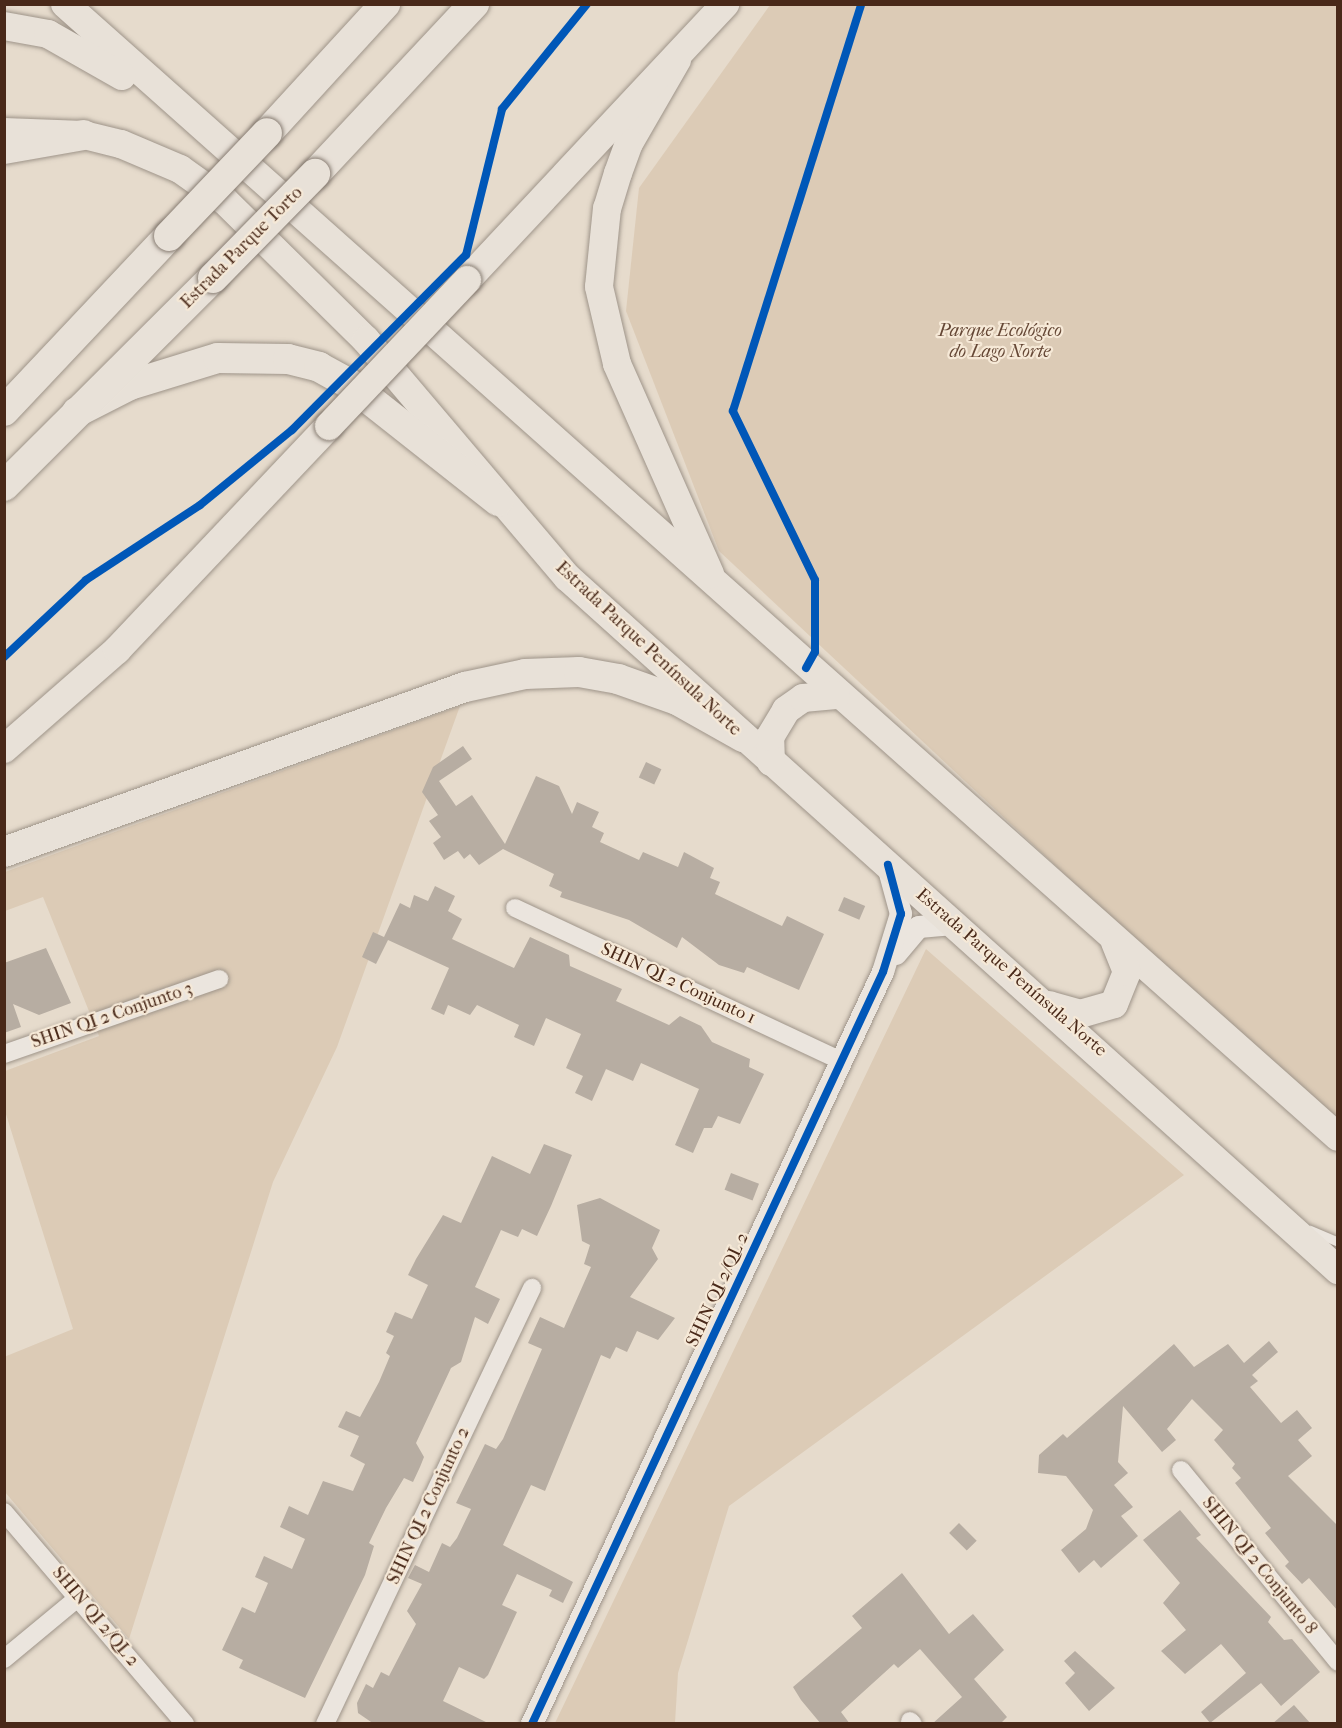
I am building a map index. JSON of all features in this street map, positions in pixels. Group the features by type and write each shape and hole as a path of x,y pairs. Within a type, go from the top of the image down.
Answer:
{"highway":[{"path":"4,411 267,133 385,4"},
{"name":"Estrada Parque Torto","path":"4,486 315,174 474,4"},
{"path":"4,149 84,135"},
{"path":"77,412 130,385 218,358 288,359 319,367 350,384 498,501"},
{"path":"4,852 465,687 525,674 579,672 618,679 677,700 743,736"}],"main road":[{"path":"65,4 836,695 1338,1137"},
{"path":"4,749 117,650 677,60 726,4"},
{"path":"4,26 48,34 85,50 209,133"},
{"path":"677,60 628,143 607,208 599,287 617,364 714,584"},
{"name":"Estrada Parque Península Norte","path":"4,132 84,135 152,154 225,201 366,340 444,428 498,501 567,577 701,692 771,762 1047,1004 1286,1220 1338,1270"},
{"path":"771,762 770,737 786,710 803,698 836,695"},
{"path":"1047,1004 1080,1014 1114,1004 1127,972 1114,941"}],"street":[{"name":"SHIN QI 2/QL 2","path":"532,1724 883,972 901,914 888,865"},
{"name":"SHIN QI 2 Conjunto 1","path":"515,908 841,1060"},
{"name":"SHIN QI 2/QL 2","path":"883,972 919,927 956,924"},
{"name":"SHIN QI 2 Conjunto 3","path":"4,1054 219,979"},
{"name":"SHIN QI 2 Conjunto 2","path":"325,1724 532,1288"},
{"name":"SHIN QI 2 Conjunto 8","path":"1181,1470 1338,1662"},
{"name":"SHIN QI 2/QL 2","path":"4,1512 79,1597 185,1724"},
{"path":"4,1659 79,1597"}],"lane":[{"path":"1286,1220 1338,1242"}],"green space":[{"name":"Parque Ecológico do Lago Norte","path":"770,5 1337,5 1337,1129 719,551 626,311 639,188"},
{"path":"460,706 337,1047 273,1182 129,1639 5,1492 4,1357 73,1329 5,1111 5,1071 99,1036 43,897 5,911 5,872"},
{"path":"926,949 1184,1175 729,1506 678,1673 675,1723 555,1723"}],"building":[{"path":"463,746 472,759 439,781 456,806 472,795 505,844 536,776 559,786 572,814 577,802 599,812 592,827 604,833 600,842 639,860 643,852 678,867 684,852 714,868 710,878 720,882 715,894 782,926 787,916 824,934 799,990 747,967 744,973 719,965 682,937 677,948 629,920 560,897 562,892 549,886 554,874 503,849 479,865 470,854 464,859 458,851 444,860 433,843 441,837 429,821 438,815 422,792 433,767"},
{"path":"646,762 661,769 654,785 639,777"},
{"path":"435,886 455,896 448,911 462,919 452,939 514,968 530,937 569,955 570,966 622,989 616,1001 669,1025 680,1016 701,1026 712,1042 750,1059 749,1067 764,1074 740,1124 718,1116 712,1128 704,1128 693,1153 675,1145 699,1089 641,1063 633,1081 606,1069 592,1101 575,1093 583,1076 566,1068 581,1034 546,1018 534,1046 514,1037 519,1025 477,1005 470,1015 448,1005 444,1015 431,1009 449,968 388,940 376,964 362,957 373,932 384,937 400,903 410,908 414,895 428,901"},
{"path":"844,897 865,906 859,920 838,911"},
{"path":"46,948 71,1003 39,1015 13,1004 21,1027 4,1033 4,963"},
{"path":"544,1144 572,1155 551,1206 537,1236 522,1229 518,1237 501,1230 475,1287 500,1299 488,1324 475,1317 461,1362 451,1368 416,1443 424,1457 420,1467 413,1482 404,1478 386,1508 369,1543 374,1546 365,1575 305,1698 239,1668 243,1660 222,1650 242,1607 255,1613 268,1583 255,1577 264,1556 292,1569 305,1539 280,1527 289,1506 308,1515 323,1481 353,1491 365,1464 350,1456 359,1436 338,1427 346,1411 360,1417 379,1382 390,1356 386,1353 394,1336 386,1332 395,1312 412,1319 428,1285 408,1275 416,1259 443,1215 461,1223 492,1156 530,1174"},
{"path":"731,1173 759,1184 753,1201 725,1190"},
{"path":"600,1198 660,1230 652,1248 658,1259 630,1297 675,1318 658,1340 637,1331 627,1352 616,1347 610,1359 601,1355 545,1491 531,1485 503,1545 573,1582 563,1603 549,1596 552,1590 517,1574 502,1605 517,1612 488,1675 484,1679 459,1667 443,1701 490,1724 374,1724 358,1713 357,1703 366,1684 373,1688 381,1672 389,1676 416,1624 407,1611 422,1584 408,1578 415,1565 429,1572 442,1543 450,1547 457,1538 471,1509 456,1503 485,1444 496,1449 503,1439 542,1349 528,1343 540,1317 564,1328 591,1267 584,1264 590,1245 582,1241 577,1205"},
{"path":"1269,1341 1278,1352 1252,1375 1258,1381 1250,1387 1281,1423 1297,1410 1312,1428 1298,1440 1312,1456 1288,1476 1338,1526 1338,1611 1309,1578 1302,1584 1285,1566 1289,1562 1265,1533 1271,1528 1235,1483 1241,1478 1232,1468 1235,1464 1214,1440 1223,1430 1192,1399 1167,1429 1176,1440 1162,1452 1123,1406 1118,1462 1128,1473 1114,1485 1133,1507 1121,1516 1138,1536 1101,1568 1094,1560 1079,1573 1061,1550 1086,1529 1093,1510 1066,1476 1038,1473 1039,1455 1063,1434 1067,1438 1174,1344 1194,1367 1228,1344 1244,1363"},
{"path":"1180,1510 1201,1535 1196,1538 1271,1617 1268,1622 1284,1640 1292,1639 1320,1672 1281,1706 1261,1683 1210,1723 1201,1712 1246,1673 1221,1644 1185,1674 1161,1651 1186,1630 1163,1603 1180,1583 1143,1540"},
{"path":"959,1523 977,1541 967,1551 949,1533"},
{"path":"902,1573 949,1634 973,1614 1004,1650 974,1679 1007,1717 1000,1724 932,1724 962,1697 920,1649 898,1668 894,1664 841,1712 850,1724 821,1724 801,1700 793,1687 862,1628 852,1616"},
{"path":"1075,1651 1115,1688 1089,1711 1065,1683 1075,1673 1064,1661"},
{"path":"1294,1705 1311,1724 1272,1724"}],"cycle path":[{"path":"4,657 86,580 200,505 292,430 466,255 502,109 587,4"},
{"path":"806,668 815,652 815,580 733,411 861,4"},
{"path":"532,1724 883,972 901,914 888,865"}]}
